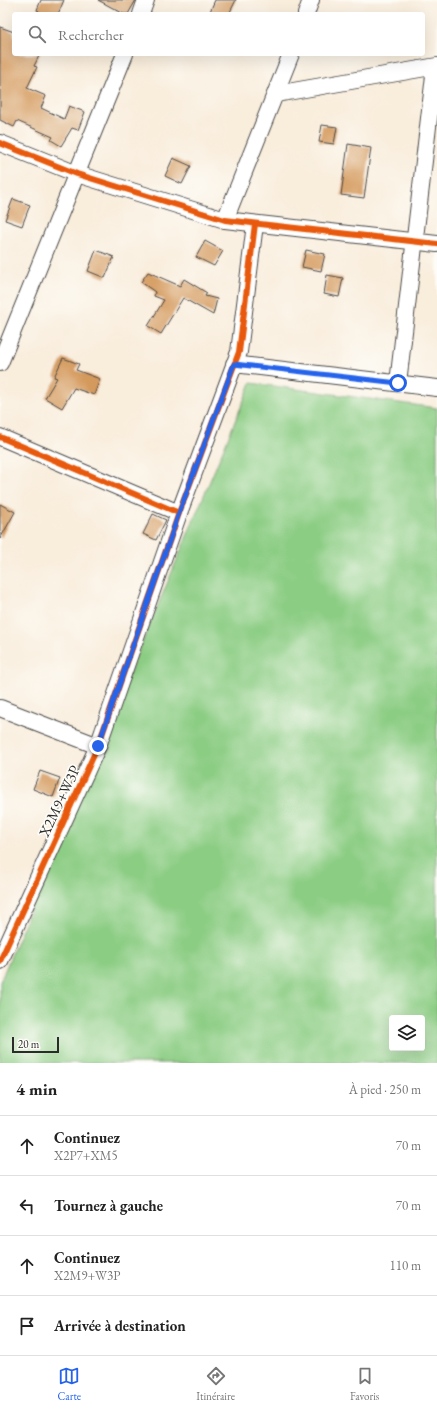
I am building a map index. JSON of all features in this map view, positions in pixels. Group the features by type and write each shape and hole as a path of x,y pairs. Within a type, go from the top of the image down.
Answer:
{"street":[{"path":"142,12 146,0"},
{"path":"307,12 311,0"},
{"path":"0,363 124,56"},
{"path":"225,220 290,56"},
{"path":"276,94 436,66 398,383"},
{"path":"0,143 76,174 225,220 437,244"},
{"name":"X2M9+W3P","path":"0,960 98,746 179,513 239,352 255,224"},
{"path":"234,364 437,388"},
{"path":"0,437 179,513"},
{"path":"0,708 98,746"}],"green space":[{"path":"251,383 437,408 437,1063 0,1063 0,982"}],"building":[{"path":"41,0 64,0 59,12 38,12 37,10"},
{"path":"98,0 136,0 129,12 120,12"},
{"path":"215,0 236,0 230,12 210,12"},
{"path":"0,27 12,31 12,56 39,56 34,66 37,67 27,88 46,96 41,108 64,119 69,106 85,112 78,130 72,128 61,146 51,140 53,137 17,121 14,127 0,120"},
{"path":"322,125 337,127 334,144 319,142"},
{"path":"348,144 371,148 364,198 341,195"},
{"path":"173,158 191,166 182,184 165,176"},
{"path":"13,199 30,205 22,226 5,220"},
{"path":"205,241 223,251 214,266 196,257"},
{"path":"96,250 114,257 105,278 88,271"},
{"path":"306,250 325,254 321,271 302,267"},
{"path":"148,272 180,286 184,279 207,293 205,296 217,299 213,315 183,298 161,334 148,326 164,300 154,296 155,292 141,282"},
{"path":"327,275 343,278 339,297 324,294"},
{"path":"63,358 79,364 76,370 100,379 94,395 74,388 62,408 45,398 57,378 54,377"},
{"path":"0,504 15,512 0,539"},
{"path":"153,514 166,520 156,540 143,534"},
{"path":"40,771 60,778 53,797 33,789"}],"cycle path":[{"path":"0,143 77,174 225,220 437,244"},
{"path":"0,437 179,513 239,352 255,224"},
{"path":"0,961 98,746 179,513"}],"route":[{"path":"98,746 179,513 234,364 398,383"}]}
